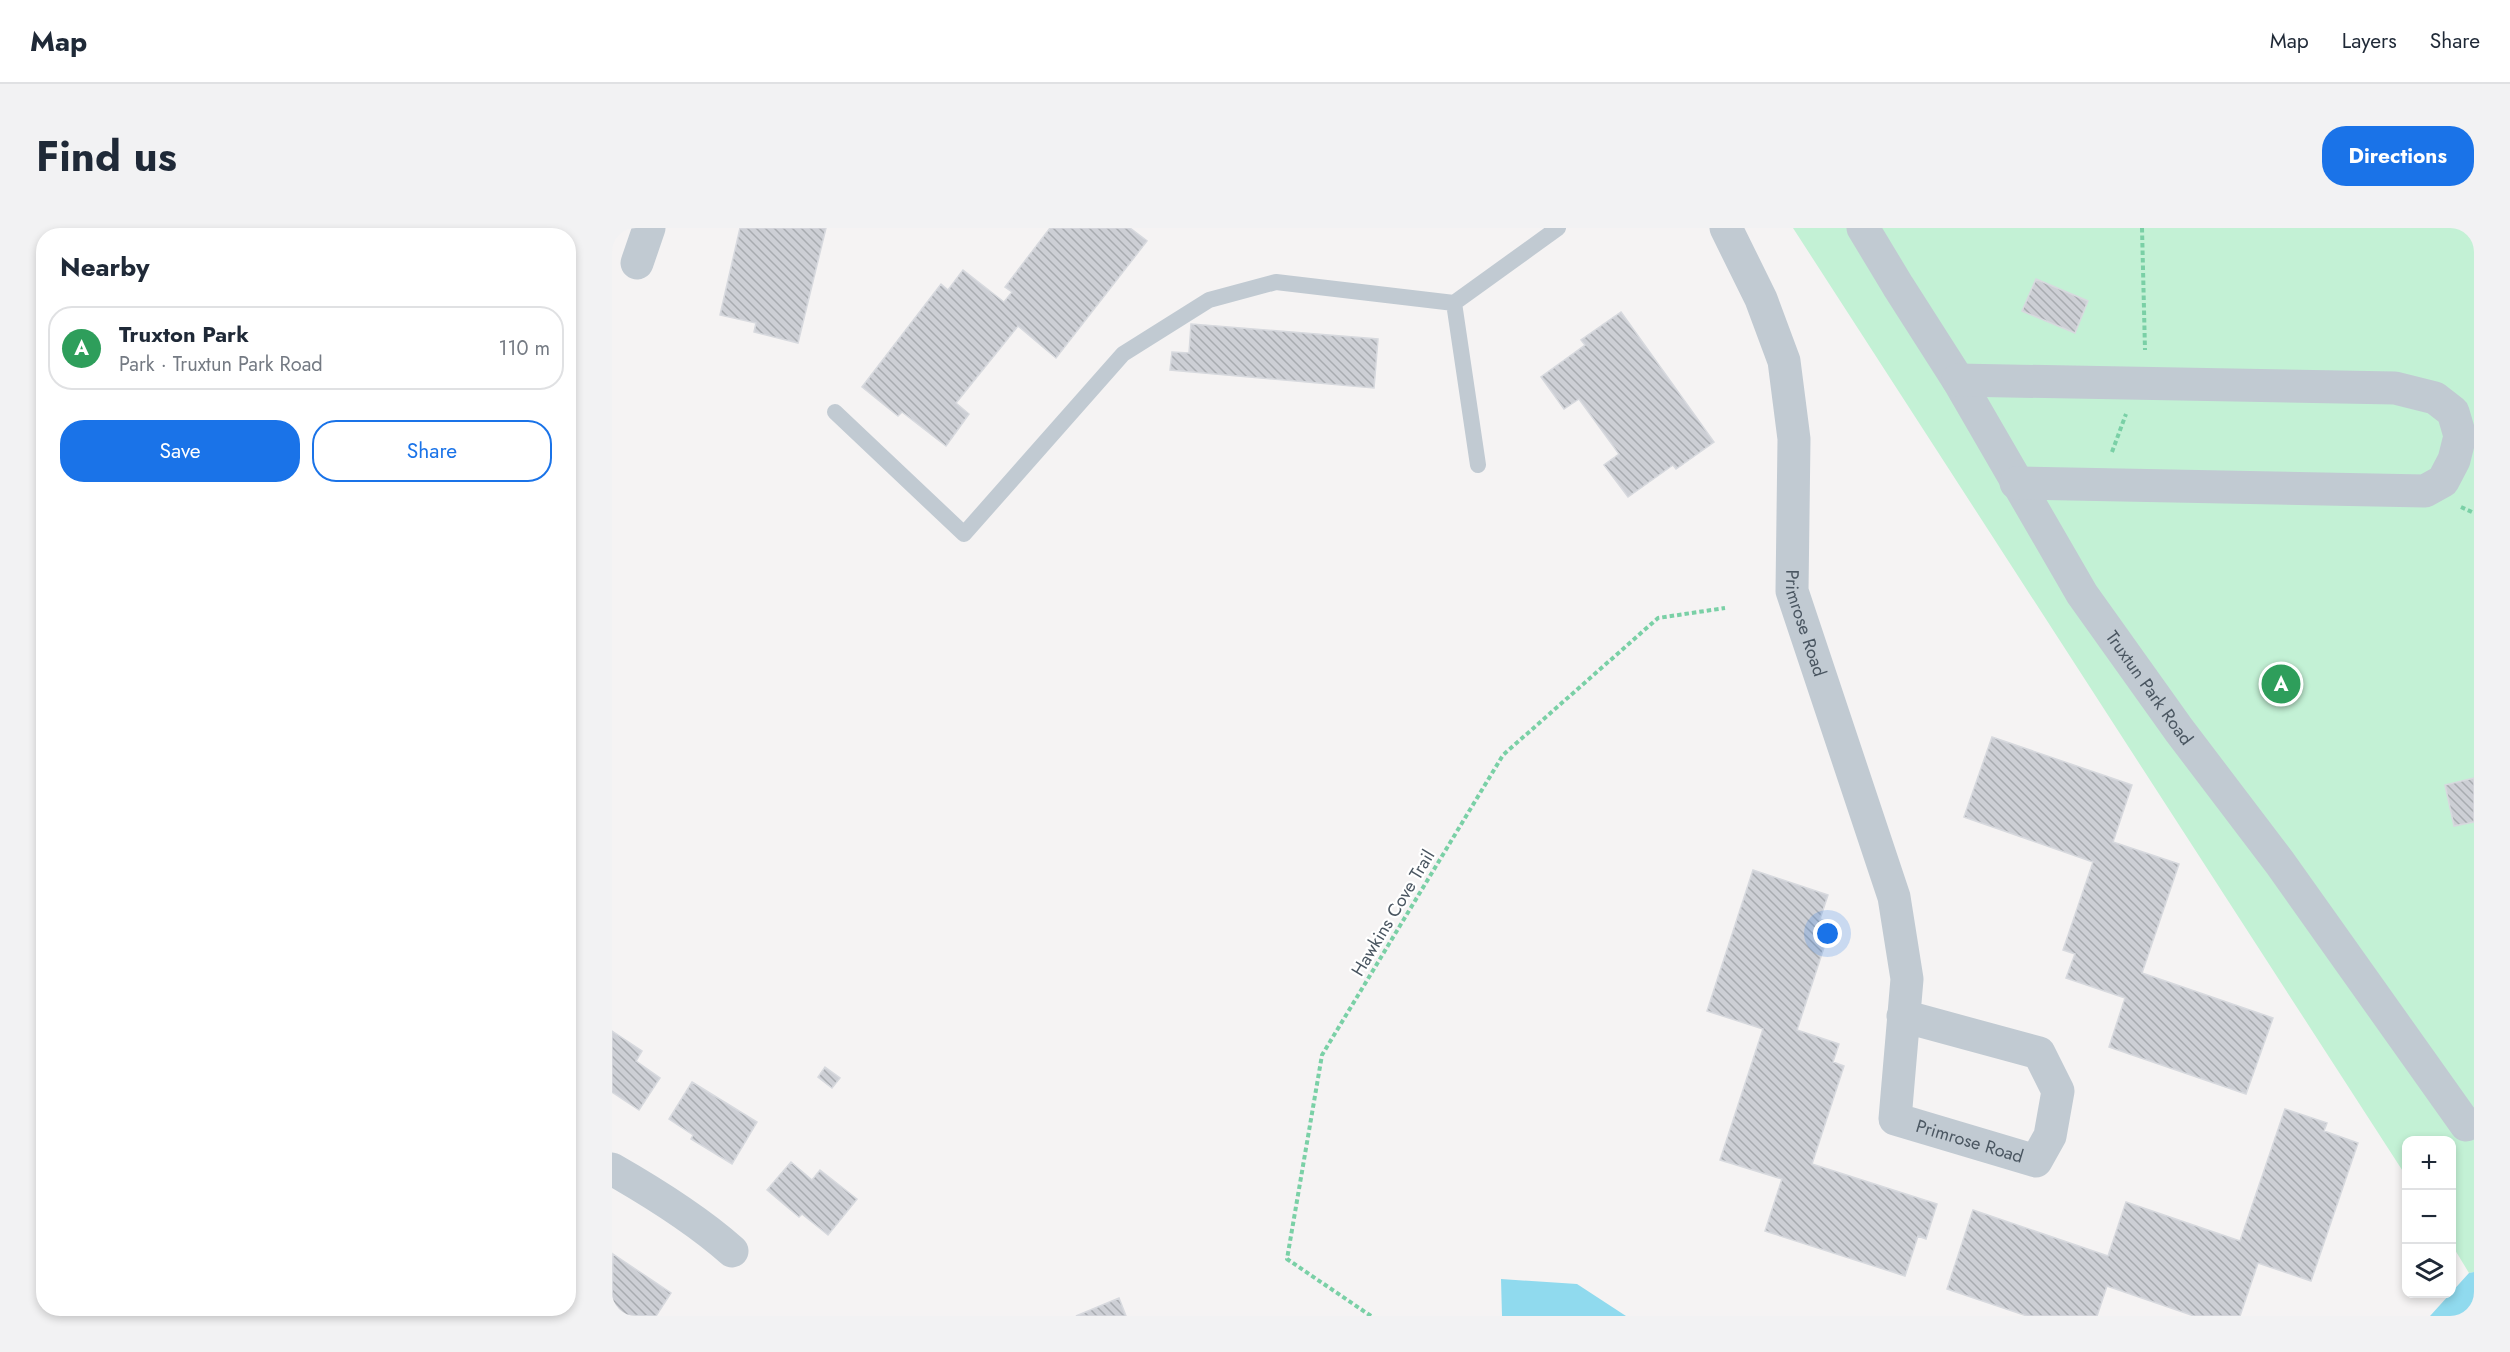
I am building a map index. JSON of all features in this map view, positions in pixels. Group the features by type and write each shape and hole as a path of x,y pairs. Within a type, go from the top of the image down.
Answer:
{"street":[{"path":"637,263 649,228"},
{"name":"Primrose Road","path":"1726,228 1761,299 1784,361 1794,439 1792,591 1894,897 1907,979 1903,1016 1895,1119 2036,1161 2050,1136 2058,1091 2039,1053 1903,1016"},
{"name":"Truxtun Park Road","path":"1863,228 1958,380 2082,594 2179,730 2280,863 2466,1125"},
{"path":"1958,380 2394,388 2435,398 2453,412 2460,436 2454,460 2443,481 2425,490 2016,483"},
{"path":"612,1169 651,1192 715,1236 732,1251"}],"lane":[{"path":"835,412 964,534 1123,354 1209,300 1276,282 1454,303 1557,228"},
{"path":"1454,303 1478,465"}],"path":[{"name":"Hawkins Cove Trail","path":"1371,1316 1287,1259 1322,1055 1503,755 1658,618 1725,608"}],"green space":[{"path":"1793,228 2474,228 2474,1272 2469,1273 2456,1252 2456,1136 2402,1136 2402,1170"}],"water":[{"path":"2474,1272 2474,1316 2430,1316 2446,1298 2456,1298 2456,1287 2469,1273"},
{"path":"1501,1279 1577,1284 1626,1316 1502,1316"}],"building":[{"path":"740,228 826,228 798,343 754,332 756,323 720,315"},
{"path":"1050,228 1130,228 1147,241 1056,358 1018,326 956,403 969,414 946,446 902,412 898,416 862,387 941,284 948,290 963,270 1004,302 1012,292 1005,287"},
{"path":"2036,279 2088,301 2075,333 2022,311"},
{"path":"1621,312 1714,442 1676,469 1673,465 1628,497 1604,465 1619,454 1579,399 1564,409 1541,377 1585,345 1581,340"},
{"path":"1191,324 1378,339 1374,388 1170,370 1172,352 1189,353"},
{"path":"1992,737 2132,785 2113,842 2179,864 2142,973 2273,1018 2246,1094 2109,1047 2125,998 2066,978 2075,954 2063,950 2093,862 1964,817"},
{"path":"2474,778 2474,822 2454,826 2445,785"},
{"path":"1753,870 1828,895 1820,919 1832,923 1797,1030 1839,1044 1833,1062 1844,1066 1812,1164 1937,1204 1926,1239 1918,1236 1905,1276 1765,1231 1782,1179 1720,1160 1763,1029 1707,1011"},
{"path":"612,1031 642,1051 636,1061 660,1078 639,1110 612,1092"},
{"path":"825,1067 840,1078 832,1088 818,1077"},
{"path":"692,1082 757,1122 732,1164 691,1139 693,1135 669,1119"},
{"path":"2285,1109 2327,1123 2324,1131 2358,1143 2311,1281 2258,1263 2240,1316 2194,1316 2107,1286 2097,1316 2027,1316 1947,1289 1973,1210 2108,1256 2126,1202 2240,1241"},
{"path":"791,1162 812,1180 820,1170 857,1199 828,1235 802,1214 799,1217 767,1190"},
{"path":"613,1254 671,1293 656,1316 614,1315 616,1312 612,1310"},
{"path":"1119,1298 1126,1316 1076,1316"}],"place":[{"name":"Truxton Park","path":"2281,684"}]}
